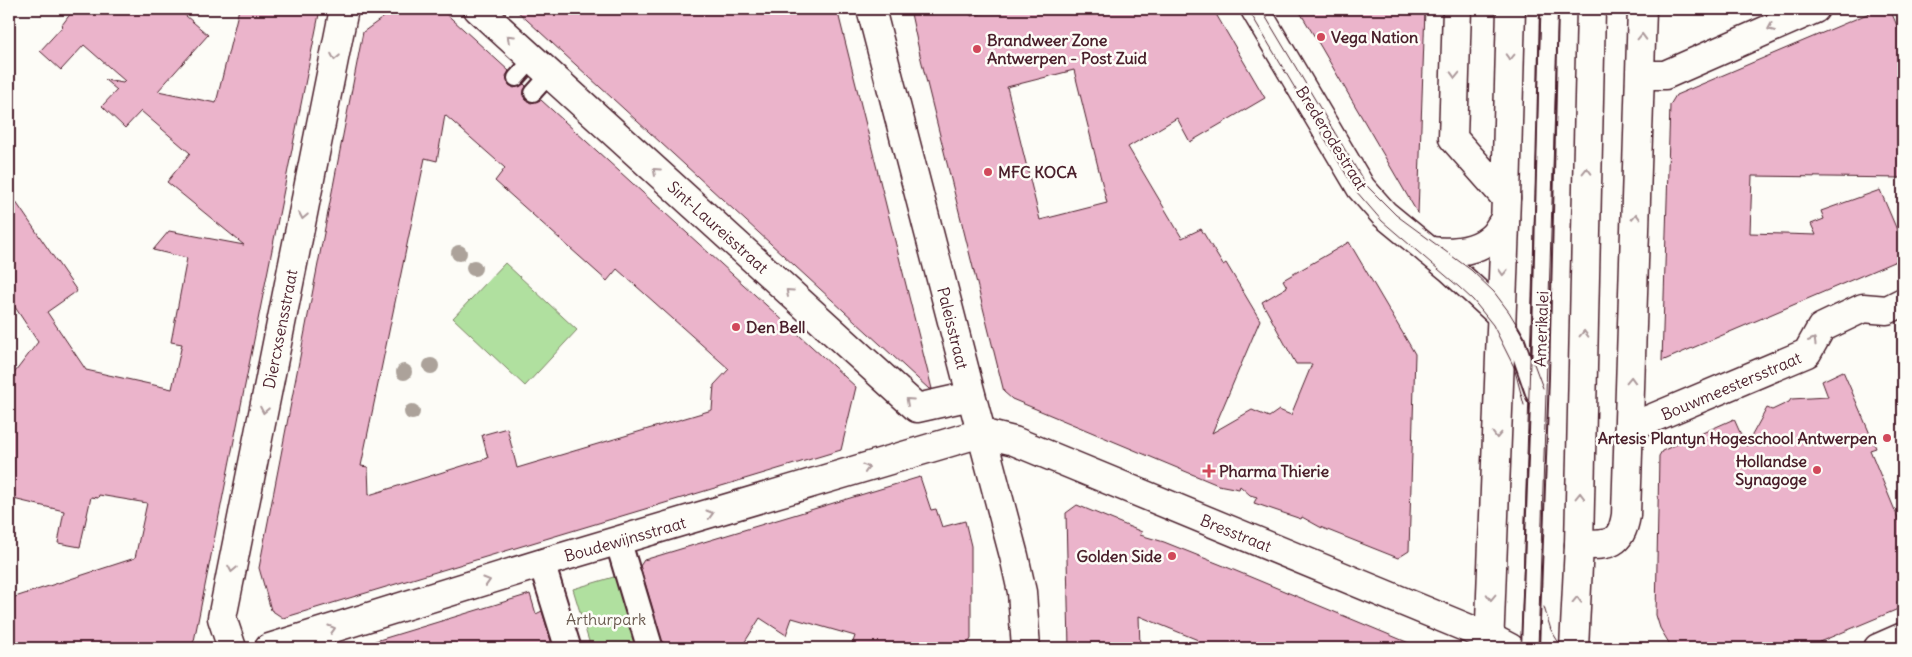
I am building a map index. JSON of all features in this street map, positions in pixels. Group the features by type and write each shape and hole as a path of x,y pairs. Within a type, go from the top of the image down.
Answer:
{"street":[{"name":"Diercxsensstraat","path":"232,648 222,618 344,9"},
{"name":"Sint-Laureisstraat","path":"478,9 533,76 917,408 971,396"},
{"name":"Paleisstraat","path":"871,9 1016,565 1022,592 1026,648"},
{"name":"Brederodestraat","path":"1255,9 1361,188 1384,214 1430,251 1502,315"},
{"path":"1457,9 1454,138 1506,208"},
{"path":"1496,645 1502,315 1511,9"},
{"path":"1574,648 1579,545 1591,9"},
{"path":"1579,545 1607,544 1612,542 1623,531 1626,515 1642,9"},
{"path":"1640,75 1665,75 1815,9"},
{"path":"1430,251 1446,252 1479,246 1493,236 1506,208"},
{"name":"Bouwmeestersstraat","path":"1629,428 1806,353 1821,328 1863,308 1887,310 1903,302"},
{"name":"Bresstraat","path":"981,433 1014,441 1496,645"},
{"name":"Boudewijnsstraat","path":"268,648 981,433"},
{"path":"618,541 650,648"},
{"path":"542,564 568,648"},
{"path":"1878,648 1903,637"}],"lane":[{"name":"Amerikalei","path":"1530,648 1539,408 1549,9"},
{"name":"Brederodestraat","path":"1502,315 1516,341 1539,408"}],"green space":[{"path":"505,263 577,330 525,386 453,318"},
{"name":"Arthurpark","path":"617,576 639,648 591,648 573,589"}],"building":[{"path":"74,9 178,9 208,35 158,91 216,103 239,9 320,9 194,641 189,646 181,648 9,648 9,599 135,558 147,503 99,495 98,498 91,497 80,547 58,543 64,511 9,498 9,380 38,342 9,298 9,192 77,291 47,312 86,370 172,389 182,344 171,342 187,258 153,250 169,231 244,245 167,182 190,153 141,111 125,128 102,106 117,90 105,80 123,83 125,81 84,45 61,70 40,51 63,26"},
{"name":"Den Bell","path":"395,9 441,9 509,71 506,76 509,85 514,88 524,84 526,86 523,96 526,100 531,103 541,100 856,387 841,450 283,618 271,610 259,568 363,32","holes":["445,115 505,168 495,181 607,281 617,269 729,369 714,385 712,410 517,468 507,428 482,435 488,458 369,495 368,467 361,466 425,158 437,161"]},
{"path":"515,9 837,9 932,389 929,389"},
{"path":"910,9 970,9 971,16 1001,9 1213,9 1265,98 1190,142 1177,118 1128,147 1182,238 1201,229 1223,265 1226,263 1260,320 1212,433 1252,410 1269,417 1279,410 1291,415 1312,364 1296,364 1262,302 1287,287 1283,280 1349,242 1415,354 1409,551 1398,558 1320,527 1302,517 1301,519 1254,503 1257,497 1250,495 1240,486 1239,489 1218,485 1012,399 1004,392","holes":["1074,70 1107,203 1040,220 1007,87"]},
{"path":"1298,9 1425,9 1418,214 1321,47"},
{"path":"1879,9 1890,9 1903,40 1903,178 1752,176 1750,233 1816,235 1811,224 1824,219 1821,211 1880,190 1903,244 1903,258 1662,361 1670,105 1676,95"},
{"path":"1843,371 1876,448 1870,450 1903,530 1903,607 1805,648 1672,648 1660,628 1656,615 1659,456 1662,451 1734,419 1746,446 1767,408 1772,410 1789,402 1791,399 1828,397 1822,381"},
{"path":"920,477 931,510 936,509 942,527 965,521 971,546 971,639 965,648 851,648 855,636 792,618 786,635 760,618 741,648 664,648 640,566 644,560"},
{"path":"1077,505 1142,532 1140,535 1164,542 1224,566 1421,648 1195,648 1198,640 1139,616 1140,648 1069,648 1066,513"},
{"path":"530,594 536,614 542,611 553,648 370,648 369,643"}],"tram line":[{"path":"1248,9 1356,191 1382,221 1473,300 1493,325 1514,367 1524,405"},
{"path":"1261,9 1366,185 1396,215 1471,270 1494,292 1524,337 1543,388"},
{"path":"1521,648 1541,9"},
{"path":"1538,648 1558,9"},
{"path":"1544,607 1551,630 1562,648"}],"place":[{"name":"Vega Nation","path":"1321,37"},
{"name":"Brandweer Zone Antwerpen - Post Zuid","path":"977,49"},
{"name":"MFC KOCA","path":"988,172"},
{"name":"Den Bell","path":"736,327"},
{"name":"Artesis Plantyn Hogeschool Antwerpen","path":"1887,438"},
{"name":"Hollandse Synagoge","path":"1817,470"},
{"name":"Pharma Thierie","path":"1209,471"},
{"name":"Golden Side","path":"1172,556"}]}
